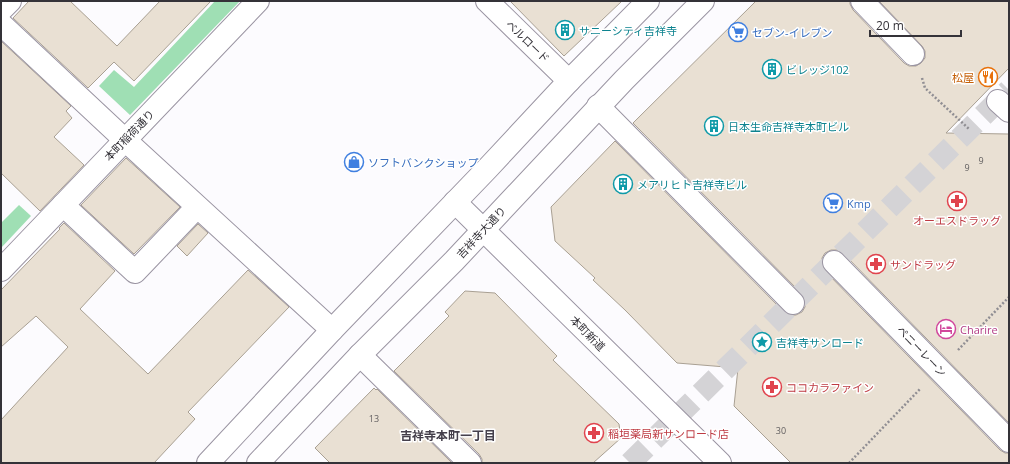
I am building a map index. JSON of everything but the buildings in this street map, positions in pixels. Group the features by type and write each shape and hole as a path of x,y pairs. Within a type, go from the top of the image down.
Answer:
{"street":[{"path":"1,10 10,1"},
{"name":"本町稲荷通り","path":"1,270 258,1"},
{"name":"ベルロード","path":"488,1 569,81"},
{"path":"208,463 332,330 569,81 648,1"},
{"name":"吉祥寺大通り","path":"258,463 360,355 483,230 598,106 703,1"},
{"path":"862,1 913,54"},
{"path":"1,24 197,207 332,330"},
{"path":"598,106 793,303"},
{"name":"本町新道","path":"455,202 720,463"},
{"path":"62,205 134,272 197,207"},
{"name":"ペニーレーン","path":"834,262 1009,441"},
{"path":"360,355 470,463"}],"path":[{"path":"913,54 926,88 969,129"}],"green space":[{"path":"215,1 240,1 130,115 99,86 114,70 134,87"},
{"path":"19,205 31,216 1,248 1,223"}],"tunnel":[{"path":"630,463 1009,90"}],"place":[{"name":"サニーシティ吉祥寺","path":"565,30"},
{"name":"セブン-イレブン","path":"738,32"},
{"name":"ビレッジ102","path":"772,69"},
{"name":"松屋","path":"988,77"},
{"name":"日本生命吉祥寺本町ビル","path":"714,126"},
{"name":"ソフトバンクショップ","path":"354,162"},
{"name":"メアリヒト吉祥寺ビル","path":"623,184"},
{"name":"オーエスドラッグ","path":"957,201"},
{"name":"Kmp","path":"833,203"},
{"name":"サンドラッグ","path":"876,264"},
{"name":"Charire","path":"946,329"},
{"name":"吉祥寺サンロード","path":"762,342"},
{"name":"ココカラファイン","path":"772,387"},
{"name":"稲垣薬局新サンロード店","path":"594,433"}],"district":[{"name":"吉祥寺本町一丁目","path":"448,435"}]}
